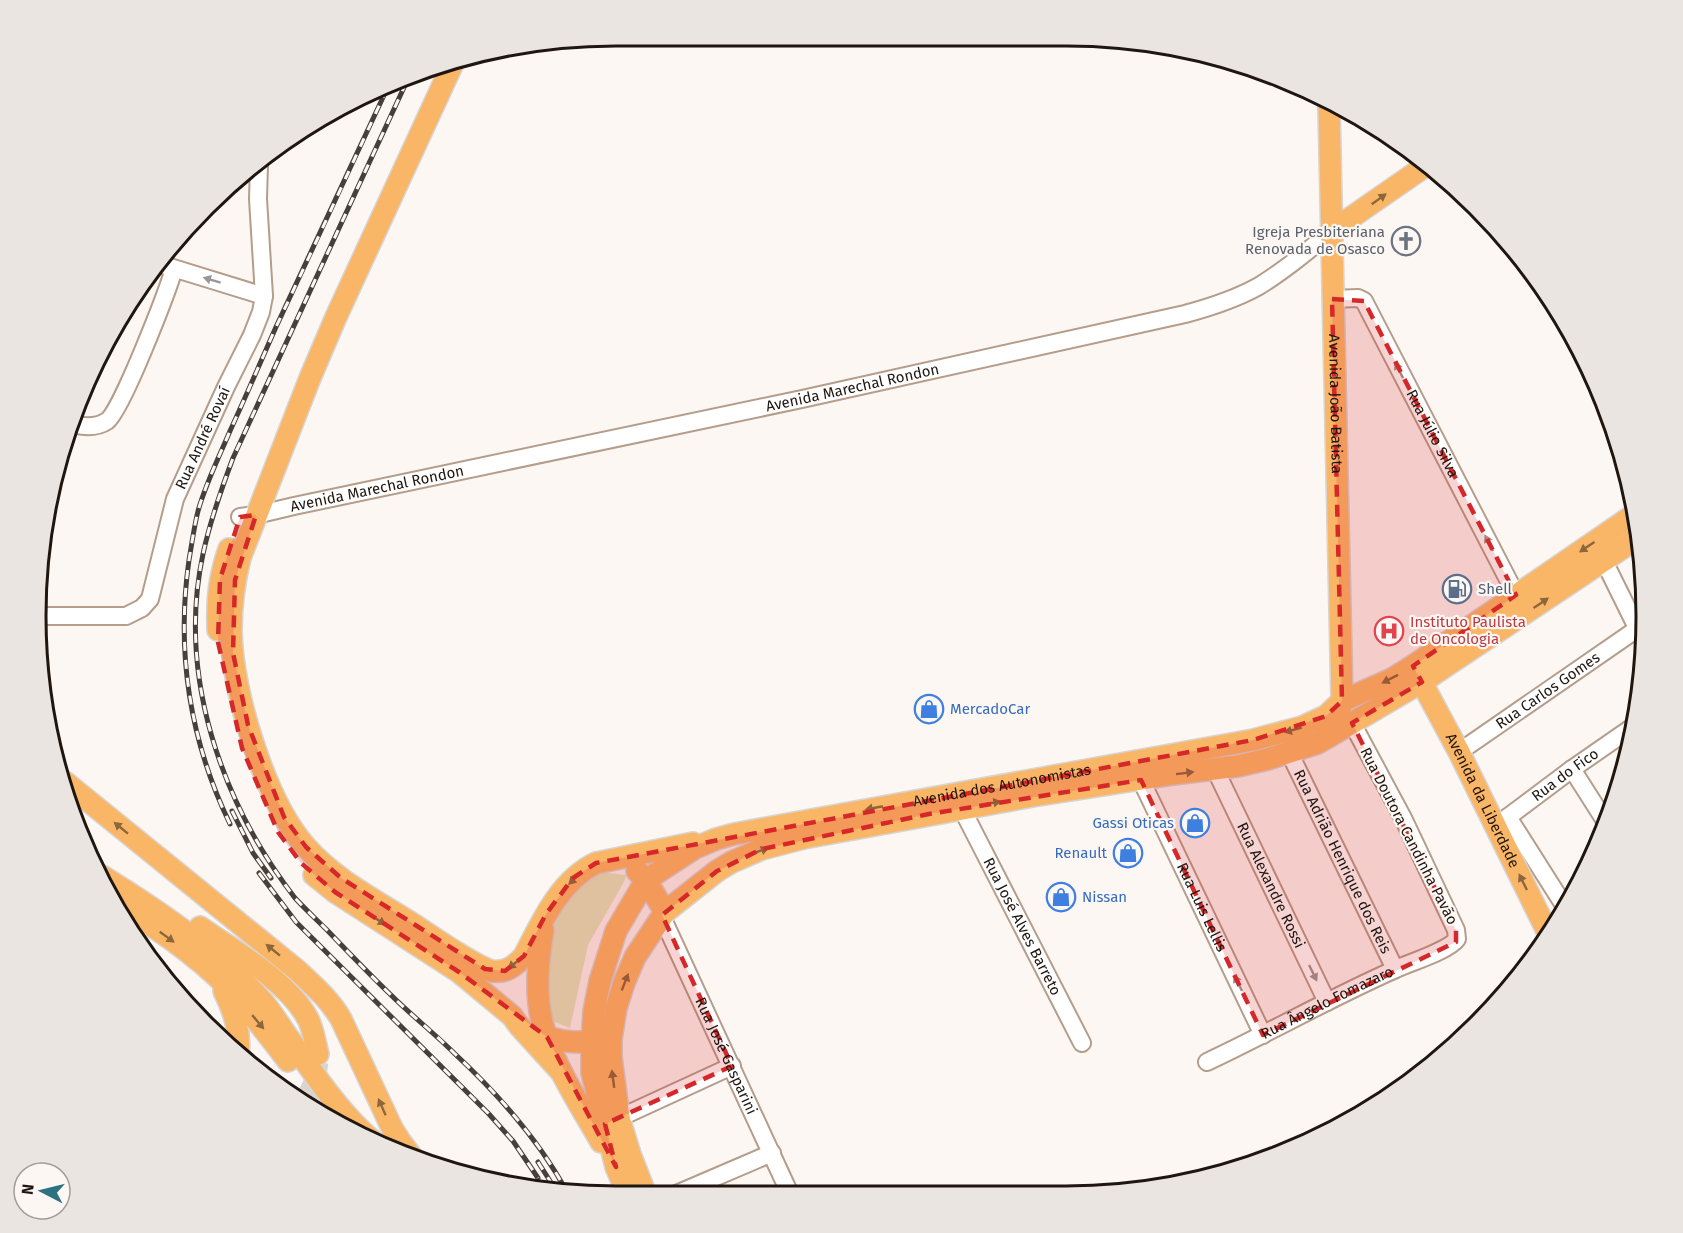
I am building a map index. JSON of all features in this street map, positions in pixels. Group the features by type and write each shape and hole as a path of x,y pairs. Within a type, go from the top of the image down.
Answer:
{"main road":[{"path":"449,72 336,317 248,516 226,558 217,596 218,642 226,691 242,748 264,805 278,832 301,863 335,892 459,972 512,1016 547,1037 568,1042 601,1040"},
{"path":"432,77 298,373 248,516 231,608 233,653 248,725 276,803 292,830 314,856 340,878 491,971 505,971 518,963 546,914 573,878 584,869 596,863 716,838"},
{"name":"Avenida João Batista","path":"1329,111 1342,701"},
{"name":"Avenida Marechal Rondon","path":"1333,230 1419,169"},
{"name":"Avenida dos Autonomistas","path":"624,1186 616,1167 592,1073 601,1040 635,957 664,914 717,871 762,849 804,838 1119,782 1248,763 1318,743 1352,723 1418,674 1516,595 1628,519"},
{"name":"Avenida dos Autonomistas","path":"642,1186 619,1118 612,1072 594,1011 600,981 616,931 646,880 686,853 716,838 1253,740 1302,727 1326,716 1342,701 1392,679 1418,674 1632,542"},
{"name":"Avenida da Liberdade","path":"1418,674 1459,752 1502,822 1545,925"},
{"path":"1318,743 1330,730 1341,710 1342,701"},
{"path":"74,789 320,991 334,1007 345,1025 402,1144"},
{"path":"616,859 628,864 646,880 664,914"},
{"path":"109,877 126,881 178,911 271,978 291,995 308,1019 318,1054"},
{"path":"112,882 169,918 234,971 266,1005 352,1121"},
{"path":"130,912 191,954 237,997 262,1026 318,1102"},
{"path":"546,914 538,983 540,1012 547,1037 562,1073 616,1167"},
{"path":"218,979 232,1009 238,1028 239,1043"},
{"path":"512,1016 562,1073"}],"street":[{"name":"Rua André Rovaí","path":"46,616 126,616 135,613 148,602 176,499 261,312 264,296 258,199 259,173"},
{"name":"Avenida Marechal Rondon","path":"248,516 802,399 1185,314 1233,299 1258,286 1288,267 1333,230"},
{"path":"80,425 102,424 111,417 118,405 168,289 167,267 264,296"},
{"name":"Rua Júlio Silva","path":"1332,300 1358,298 1364,301 1516,595"},
{"path":"1604,561 1636,626"},
{"name":"Rua Carlos Gomes","path":"1459,752 1635,638"},
{"name":"Rua Doutora Candinha Pavão","path":"1352,723 1403,818 1456,930 1457,939 1449,946"},
{"name":"Rua do Fico","path":"1502,822 1625,732"},
{"name":"Rua Adrião Henrique dos Reis","path":"1288,753 1395,969"},
{"name":"Rua Alexandre Rossi","path":"1215,769 1327,1002"},
{"path":"1572,769 1601,814"},
{"name":"Rua Luis Lellis","path":"1141,780 1263,1035"},
{"name":"Rua José Alves Barreto","path":"962,809 1082,1043"},
{"path":"1502,822 1560,901"},
{"name":"Rua José Gasparini","path":"664,914 786,1186"},
{"name":"Rua Ângelo Fomazaro","path":"1207,1062 1395,969 1449,946"},
{"path":"619,1118 732,1066"},
{"path":"695,1186 772,1153"}],"highlighted area":[{"path":"1332,299 1364,301 1516,595 1413,666 1422,682 1352,723 1456,930 1456,942 1263,1035 1141,780 929,814 762,849 717,871 662,915 732,1066 605,1124 616,1167 547,1037 459,972 335,892 301,863 278,832 242,748 218,642 220,579 240,517 256,515 235,580 233,653 248,725 284,817 306,847 341,878 485,969 505,971 524,956 546,914 573,878 596,863 1253,740 1326,716 1342,701"}],"green space":[{"path":"601,872 626,875 588,945 570,1028 550,1020 546,941 559,907 586,879"}],"tunnel":[{"path":"308,1095 315,1081 318,1062"}],"railway":[{"path":"404,88 233,458 220,494 203,554 196,600 196,645 201,691 212,735 227,779 246,821 269,861 295,898 406,1010 502,1102 545,1155 562,1184"},
{"path":"230,824 216,793 196,728 186,662 185,594 197,517 213,470 276,327 383,96"},
{"path":"232,811 253,853 271,878"},
{"path":"259,873 296,922 488,1113 513,1141 538,1178"},
{"path":"538,1162 551,1183"}],"place":[{"name":"Igreja Presbiteriana Renovada de Osasco","path":"1406,241"},
{"name":"Shell","path":"1457,589"},
{"name":"Instituto Paulista de Oncologia","path":"1389,631"},
{"name":"MercadoCar","path":"929,709"},
{"name":"Gassi Oticas","path":"1195,823"},
{"name":"Renault","path":"1128,853"},
{"name":"Nissan","path":"1061,897"}]}
